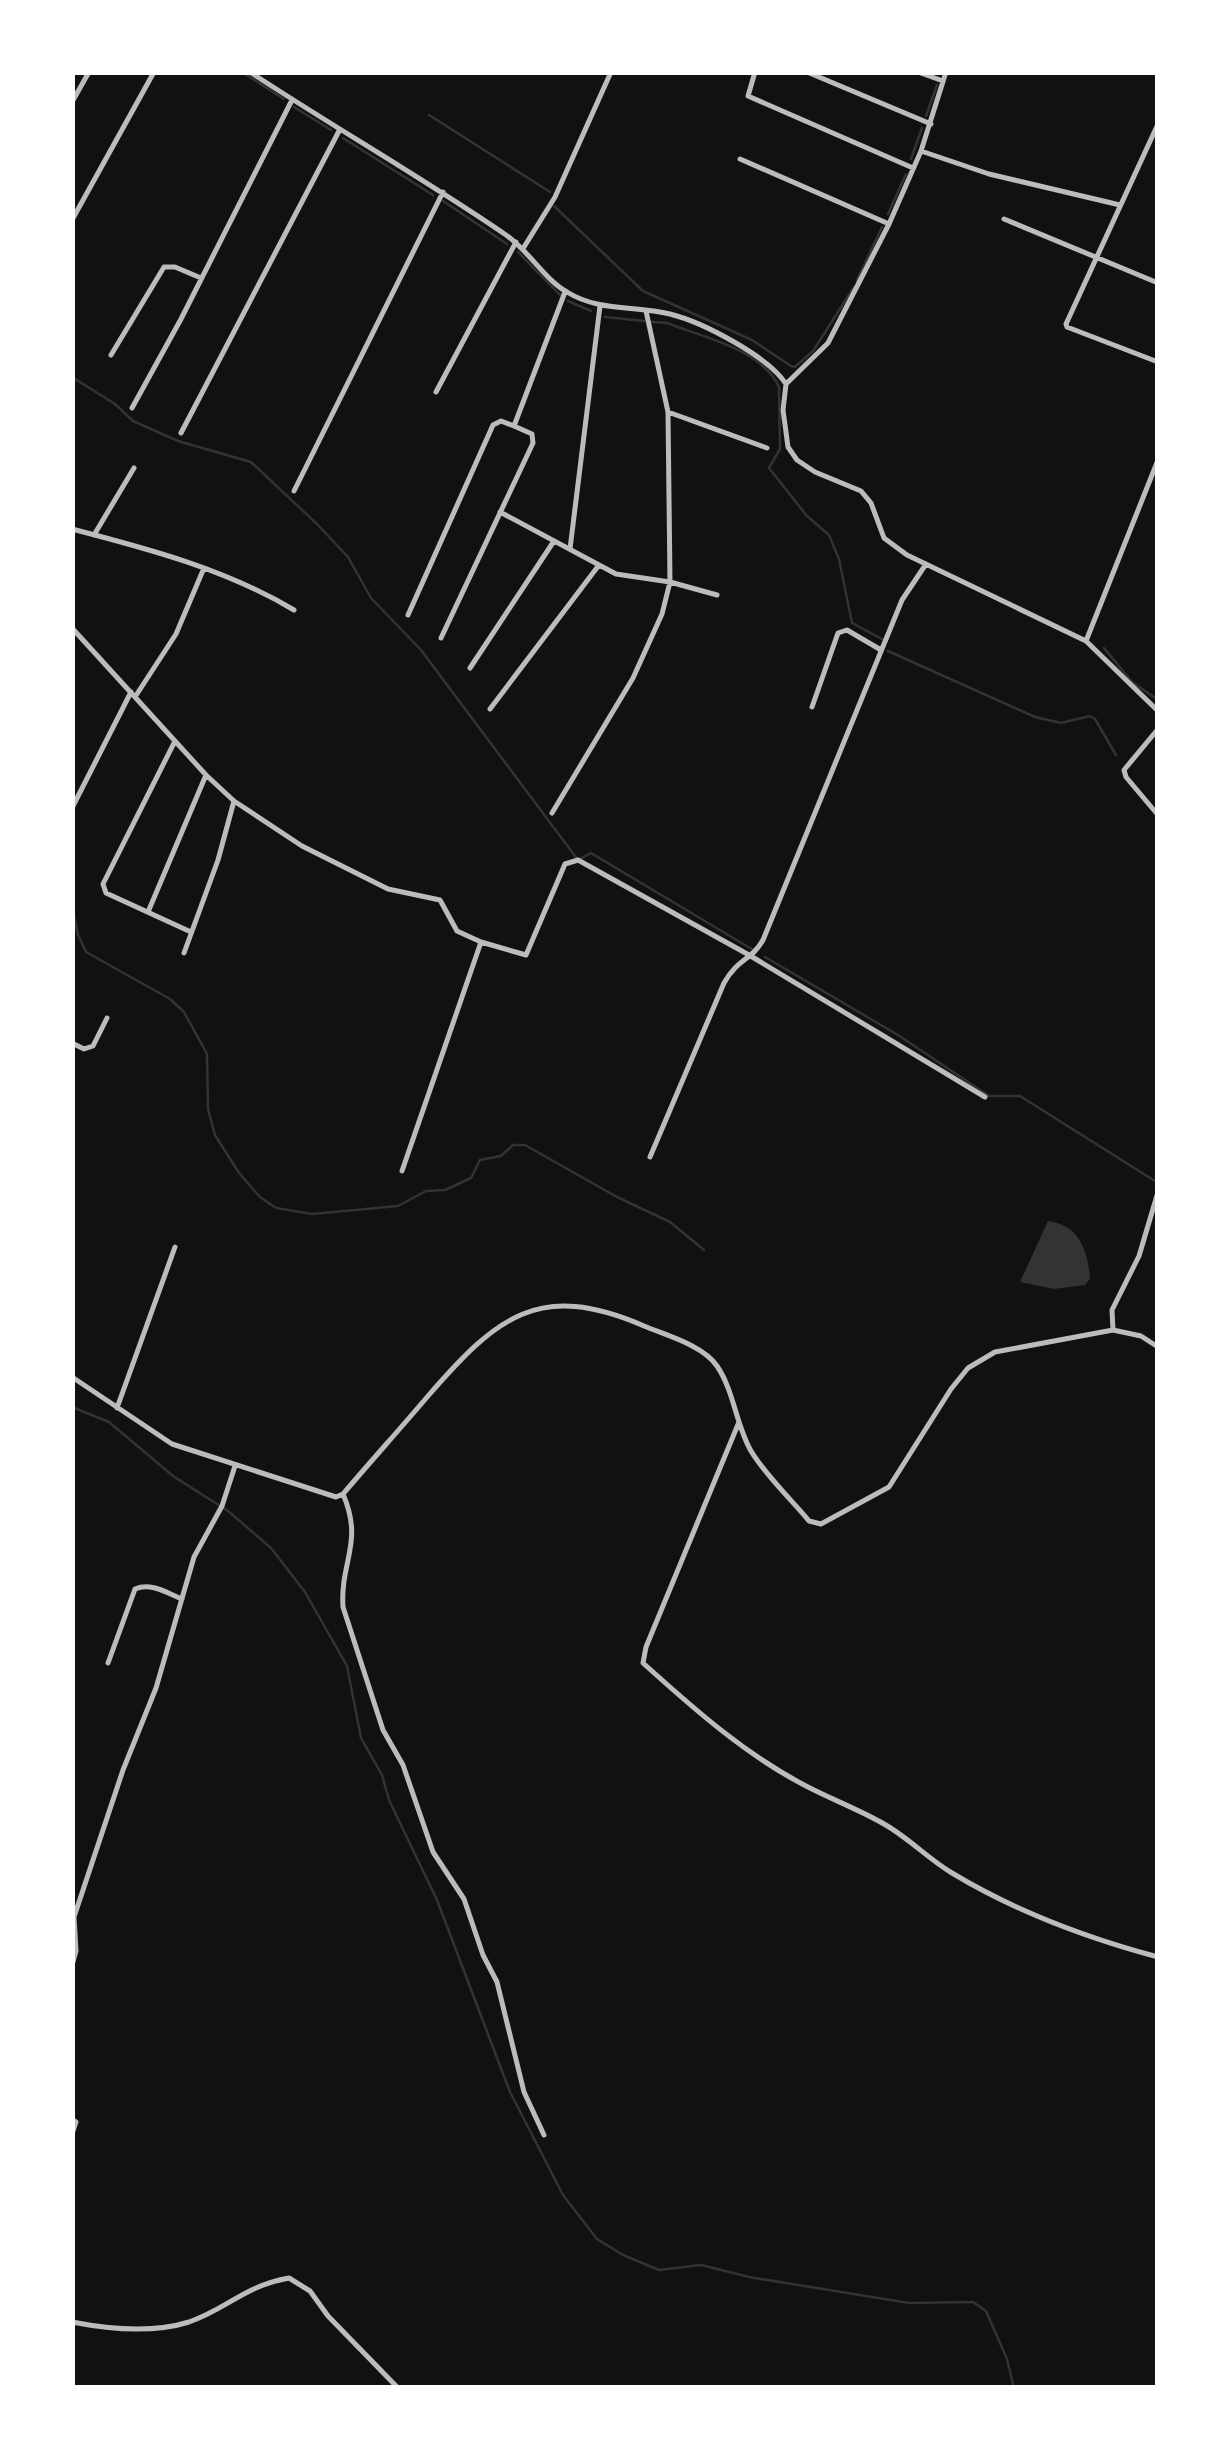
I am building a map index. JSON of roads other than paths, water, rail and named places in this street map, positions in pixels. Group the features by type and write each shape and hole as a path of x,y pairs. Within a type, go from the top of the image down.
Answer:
{"street":[{"path":"72,102 89,72"},
{"path":"72,220 154,72"},
{"path":"250,72 524,247 564,292 600,306 671,314 732,342 766,364 786,384"},
{"path":"524,247 556,197 610,72"},
{"path":"755,72 748,96 913,168"},
{"path":"807,72 931,124"},
{"path":"918,72 943,81"},
{"path":"946,72 921,152 828,343 786,384 785,435 796,460 860,490 871,503 884,538 907,555 1086,641 1158,712"},
{"path":"132,408 292,100"},
{"path":"1158,124 1066,326 1158,362"},
{"path":"181,434 338,131"},
{"path":"921,152 989,174 1120,205"},
{"path":"740,160 889,224"},
{"path":"294,491 443,192"},
{"path":"1004,219 1158,283"},
{"path":"436,392 516,242"},
{"path":"111,356 164,267 169,265 201,278"},
{"path":"514,426 564,292"},
{"path":"570,549 600,306"},
{"path":"552,813 633,678 662,614 670,582 668,412 646,311"},
{"path":"668,412 767,448"},
{"path":"408,615 493,426 501,421 532,434 534,439 440,638"},
{"path":"1086,641 1158,460"},
{"path":"94,535 134,468"},
{"path":"500,512 616,574 670,582 717,595"},
{"path":"72,529 204,568 294,610"},
{"path":"470,668 554,541"},
{"path":"650,1157 724,983 734,964 754,955 764,940 902,600 926,564"},
{"path":"490,709 599,565"},
{"path":"72,808 133,694 176,634 204,568"},
{"path":"72,628 234,801 302,846 388,889 440,900 457,931 526,955 565,864 578,860 750,955 985,1097"},
{"path":"812,707 838,633 847,630 881,650"},
{"path":"1158,729 1124,770 1158,815"},
{"path":"175,741 103,884 106,893 192,932"},
{"path":"148,912 206,775"},
{"path":"184,952 218,860 234,801"},
{"path":"402,1171 481,942"},
{"path":"72,1043 84,1049 93,1046 106,1018"},
{"path":"1114,1330 1112,1310 1139,1256 1157,1193"},
{"path":"117,1408 175,1247"},
{"path":"72,1377 172,1444 333,1497 343,1494 462,1357 496,1327 544,1307 589,1308 621,1316 709,1358 716,1366 752,1453 815,1524 827,1523 889,1487 951,1389 978,1361 1010,1348 1114,1330 1141,1336 1158,1347"},
{"path":"740,1420 646,1647 644,1663 706,1720 806,1786 912,1840 948,1871 1004,1901 1116,1946 1158,1958"},
{"path":"72,1966 76,1951 74,1916 123,1770 156,1688 194,1558 222,1506 235,1466"},
{"path":"343,1494 354,1529 342,1588 343,1607 383,1730 403,1765 432,1852 464,1899 482,1955 497,1982 524,2092 544,2135"},
{"path":"108,1663 135,1589 143,1585 153,1587 182,1599"},
{"path":"72,2120 76,2122 72,2134"},
{"path":"72,2322 100,2328 187,2322 248,2289 289,2278 310,2291 328,2316 398,2388"}],"waterway":[{"path":"242,72 284,99"},
{"path":"926,116 937,85"},
{"path":"294,107 331,130"},
{"path":"429,115 550,192"},
{"path":"911,159 922,128"},
{"path":"343,138 433,195"},
{"path":"888,214 906,174"},
{"path":"443,201 507,244"},
{"path":"554,206 643,291 752,340 791,366 795,367 813,351 854,287"},
{"path":"857,280 882,227"},
{"path":"518,252 560,295"},
{"path":"568,301 591,311"},
{"path":"605,317 644,321"},
{"path":"652,322 667,323 730,346 771,374 779,387 780,449 769,468 807,516 829,535 839,559 852,623 882,639"},
{"path":"72,377 115,404 133,421 178,441 251,462 348,557 371,598 421,650 578,860 591,853 755,951"},
{"path":"1104,648 1132,682 1158,700"},
{"path":"888,651 1035,717 1061,723 1090,716 1116,755"},
{"path":"72,906 86,952 170,999 184,1012 207,1054 208,1109 215,1135 239,1173 260,1197 276,1208 312,1214 398,1206 426,1191 445,1190 471,1178 480,1160 501,1156 513,1145 525,1145 670,1222 704,1250"},
{"path":"765,957 898,1035 989,1096 1020,1096 1158,1183"},
{"path":"72,1407 109,1422 173,1476 228,1511 271,1548 305,1592 347,1666 361,1738 382,1775 389,1800 437,1900 510,2092 563,2195 597,2239 659,2270 701,2265 749,2277 909,2303 973,2302 986,2311 1007,2359 1014,2388"}]}
